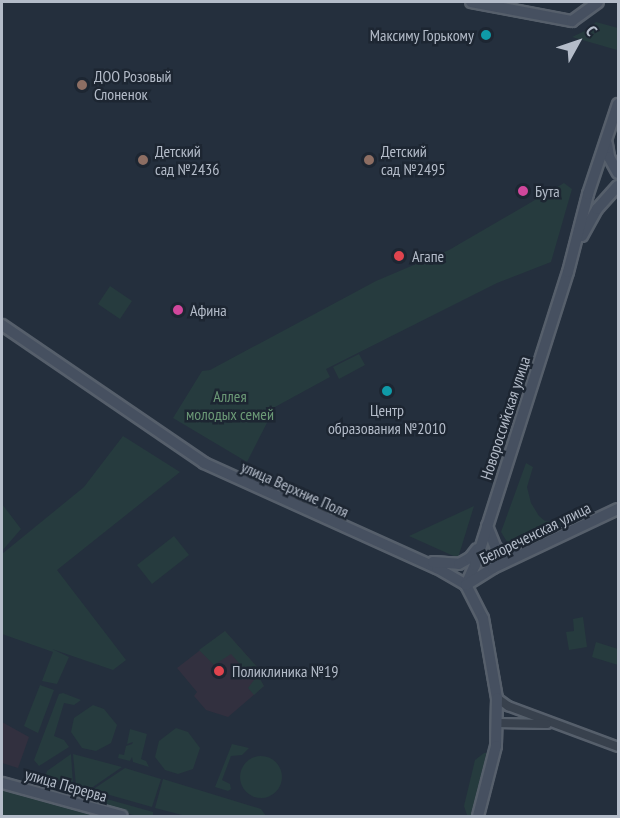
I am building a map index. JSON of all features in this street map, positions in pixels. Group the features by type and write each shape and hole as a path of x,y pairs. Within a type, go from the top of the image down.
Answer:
{"street":[{"path":"471,2 572,21 598,2"},
{"name":"Новороссийская улица","path":"466,585 486,531 571,260 588,194 618,104"},
{"path":"607,140 609,157 618,173"},
{"name":"Новороссийская улица","path":"571,260 597,209 618,186"},
{"name":"улица Верхние Поля","path":"2,325 204,463 412,557 466,585"},
{"name":"Белореченская улица","path":"466,585 530,550 618,509"},
{"path":"486,531 501,552 512,555 530,550"},
{"path":"412,557 440,564 459,564 470,558 486,531"},
{"path":"466,585 483,618 497,698 496,749 478,816"},
{"path":"497,698 508,706 618,747"},
{"path":"498,723 538,723 561,727"},
{"name":"улица Перерва","path":"2,783 122,816"}],"shaded area":[{"name":"Поликлиника №19","path":"225,631 258,668 257,674 264,686 228,717 206,710 194,696 197,692 177,668"},
{"path":"2,722 29,737 18,768 2,763"}],"green space":[{"path":"596,22 618,28 617,50 572,37 587,30"},
{"name":"Аллея молодых семей","path":"564,183 572,189 551,262 497,283 326,369 330,377 275,407 247,462 173,418 202,371 210,370 376,281 449,250"},
{"path":"110,286 132,301 120,319 98,304"},
{"path":"359,354 365,365 339,379 333,367"},
{"path":"123,436 180,472 57,570 126,660 113,670 52,649 69,657 57,684 42,681 53,652 2,634 2,554 84,487"},
{"path":"526,463 533,467 527,487 531,503 545,521 554,521 582,508 585,512 511,550 512,545 517,542 509,545 501,532"},
{"path":"2,504 21,529 2,551"},
{"path":"474,506 458,558 409,536"},
{"path":"174,536 189,555 152,584 137,565"},
{"path":"583,617 587,647 569,650 566,632 574,631 573,619"},
{"path":"225,631 258,668 257,674 264,686 254,695 248,688 254,680 231,654 214,665 199,650"},
{"path":"596,642 618,649 618,665 592,657"},
{"path":"40,685 54,690 38,733 24,726"},
{"path":"63,693 81,700 74,705 64,703 54,736 64,740 69,747 39,766 34,760 59,694"},
{"path":"93,705 104,709 117,725 111,743 96,751 82,748 71,732 74,718"},
{"path":"176,728 188,732 200,748 193,769 178,774 165,770 155,757 159,741"},
{"path":"130,729 147,734 141,759 146,761 149,767 133,762 132,757 130,761 118,758 119,754 124,755 126,746 133,742 127,744"},
{"path":"232,744 249,748 242,755 231,756 222,780 230,784 231,789 228,791 215,787"},
{"path":"487,753 471,815 467,815 464,806 475,760"},
{"path":"71,754 73,785 45,777 47,771"},
{"path":"73,754 122,767 90,789 76,786"},
{"path":"261,756 276,762 282,777 276,792 261,798 246,792 240,777 246,762"},
{"path":"125,768 161,779 152,807 92,790"},
{"path":"163,779 261,809 266,816 186,816 155,808"},
{"path":"2,786 109,816 2,816"},
{"path":"82,792 153,812 153,816 137,816 78,800"}],"place":[{"name":"Максиму Горькому","path":"486,35"},
{"name":"ДОО Розовый Слоненок","path":"82,85"},
{"name":"Детский сад №2436","path":"143,160"},
{"name":"Детский сад №2495","path":"369,160"},
{"name":"Бута","path":"523,191"},
{"name":"Агапе","path":"399,256"},
{"name":"Афина","path":"178,310"},
{"name":"Центр образования №2010","path":"387,391"},
{"name":"Поликлиника №19","path":"219,671"}]}
